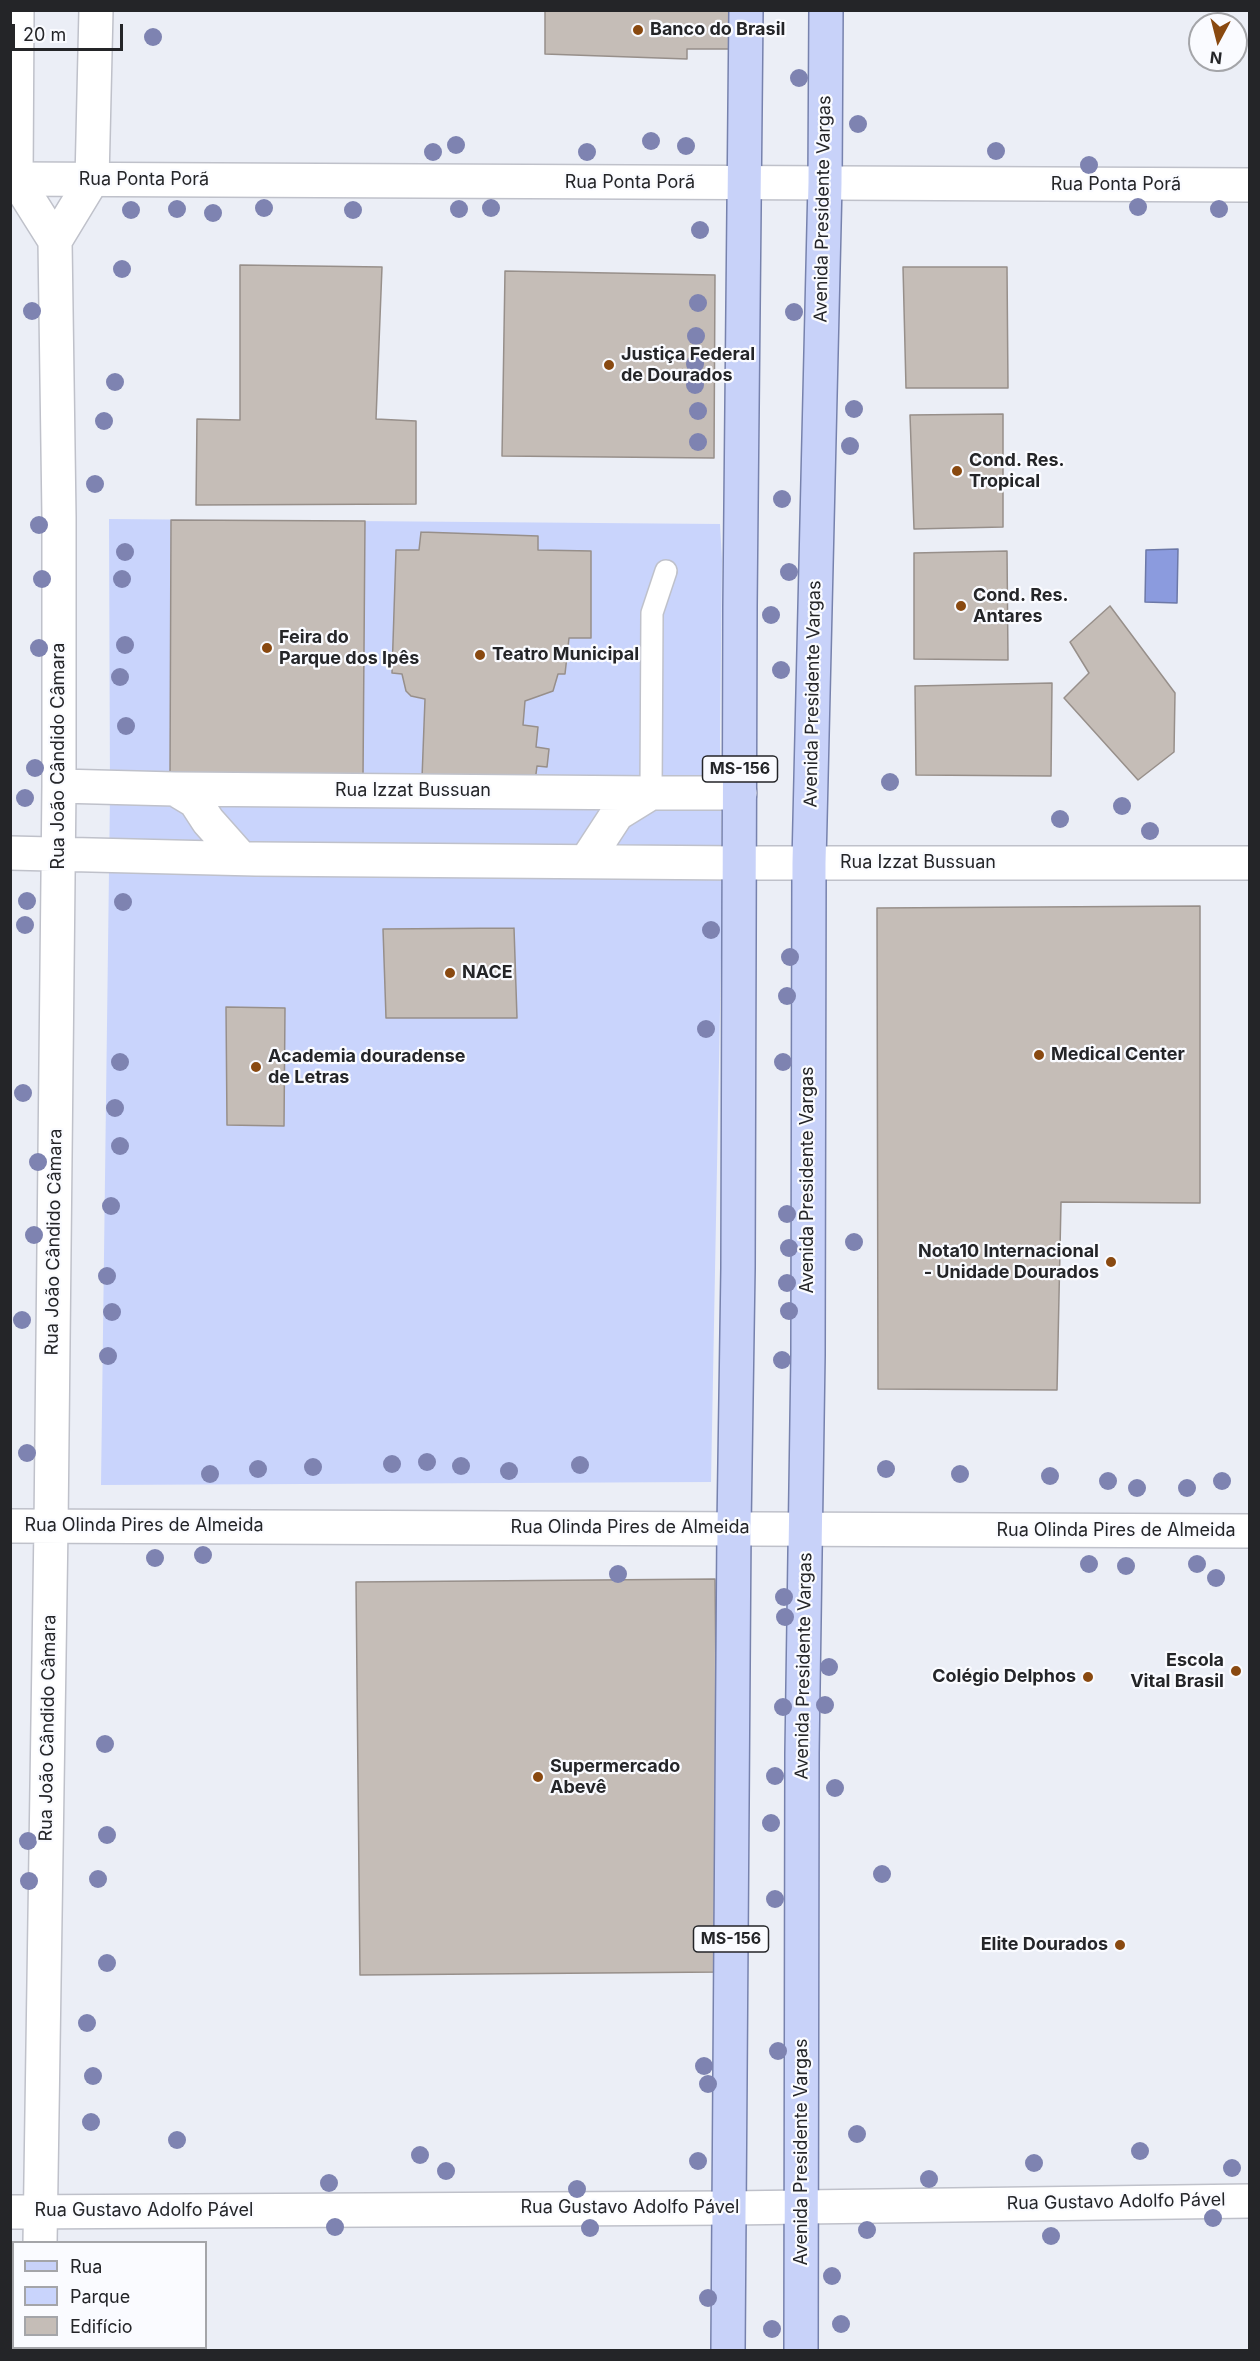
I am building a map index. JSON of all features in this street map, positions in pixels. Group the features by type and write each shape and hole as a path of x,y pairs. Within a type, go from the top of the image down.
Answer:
{"main road":[{"name":"MS-156","path":"728,2350 746,10"},
{"name":"Avenida Presidente Vargas","path":"801,2350 810,863 825,183 826,10"}],"street":[{"path":"17,10 13,179 56,241 92,180 96,10"},
{"name":"Rua Ponta Porã","path":"13,179 1250,185"},
{"name":"Rua João Cândido Câmara","path":"30,2222 51,1526 59,786 56,241"},
{"name":"Rua Izzat Bussuan","path":"59,786 175,789 740,793"},
{"path":"175,789 195,801 208,821 240,857"},
{"path":"587,860 617,814 651,793"},
{"name":"Rua Izzat Bussuan","path":"10,853 256,859 739,863 1250,863"},
{"name":"Rua Olinda Pires de Almeida","path":"10,1526 1250,1532"},
{"name":"Rua Gustavo Adolfo Pável","path":"30,2222 802,2206 1250,2201"}],"lane":[{"path":"651,793 652,613 666,571"}],"green space":[{"path":"109,519 720,524 722,560 720,737 722,904 711,1482 101,1485 110,794"}],"water":[{"path":"1178,549 1177,603 1145,602 1146,550"}],"building":[{"name":"Banco do Brasil","path":"545,10 731,10 730,49 687,49 687,59 545,54"},
{"path":"240,265 382,267 376,419 416,421 416,504 196,505 197,419 240,420"},
{"path":"903,267 1007,267 1008,388 906,388"},
{"name":"Justiça Federal de Dourados","path":"505,271 715,275 714,458 502,456"},
{"name":"Cond. Res. Tropical","path":"1003,414 1003,527 914,529 910,415"},
{"name":"Feira do Parque dos Ipês","path":"171,520 365,521 363,777 170,776"},
{"name":"Teatro Municipal","path":"421,532 538,536 538,550 591,551 591,638 569,638 565,674 558,674 553,691 525,701 523,725 538,727 536,747 549,749 547,767 537,766 535,782 422,778 425,699 411,696 406,691 402,674 392,673 396,550 419,550"},
{"name":"Cond. Res. Antares","path":"1007,551 1008,660 914,659 914,553"},
{"path":"1110,606 1175,693 1174,752 1138,780 1064,698 1089,673 1070,642"},
{"path":"1052,683 1051,776 916,775 915,686"},
{"name":"Medical Center","path":"1200,906 1200,1203 1061,1202 1057,1390 878,1389 877,908"},
{"name":"NACE","path":"514,928 517,1018 386,1018 383,929"},
{"name":"Academia douradense de Letras","path":"226,1007 285,1008 284,1126 227,1125"},
{"name":"Supermercado Abevê","path":"715,1579 719,1972 360,1975 356,1582"}],"place":[{"name":"Banco do Brasil","path":"638,30"},
{"name":"Justiça Federal de Dourados","path":"609,365"},
{"name":"Cond. Res. Tropical","path":"957,471"},
{"name":"Cond. Res. Antares","path":"961,606"},
{"name":"Feira do Parque dos Ipês","path":"267,648"},
{"name":"Teatro Municipal","path":"480,655"},
{"name":"NACE","path":"450,973"},
{"name":"Medical Center","path":"1039,1055"},
{"name":"Academia douradense de Letras","path":"256,1067"},
{"name":"Nota10 Internacional - Unidade Dourados","path":"1111,1262"},
{"name":"Escola Vital Brasil","path":"1236,1671"},
{"name":"Colégio Delphos","path":"1088,1677"},
{"name":"Supermercado Abevê","path":"538,1777"},
{"name":"Elite Dourados","path":"1120,1945"}]}
